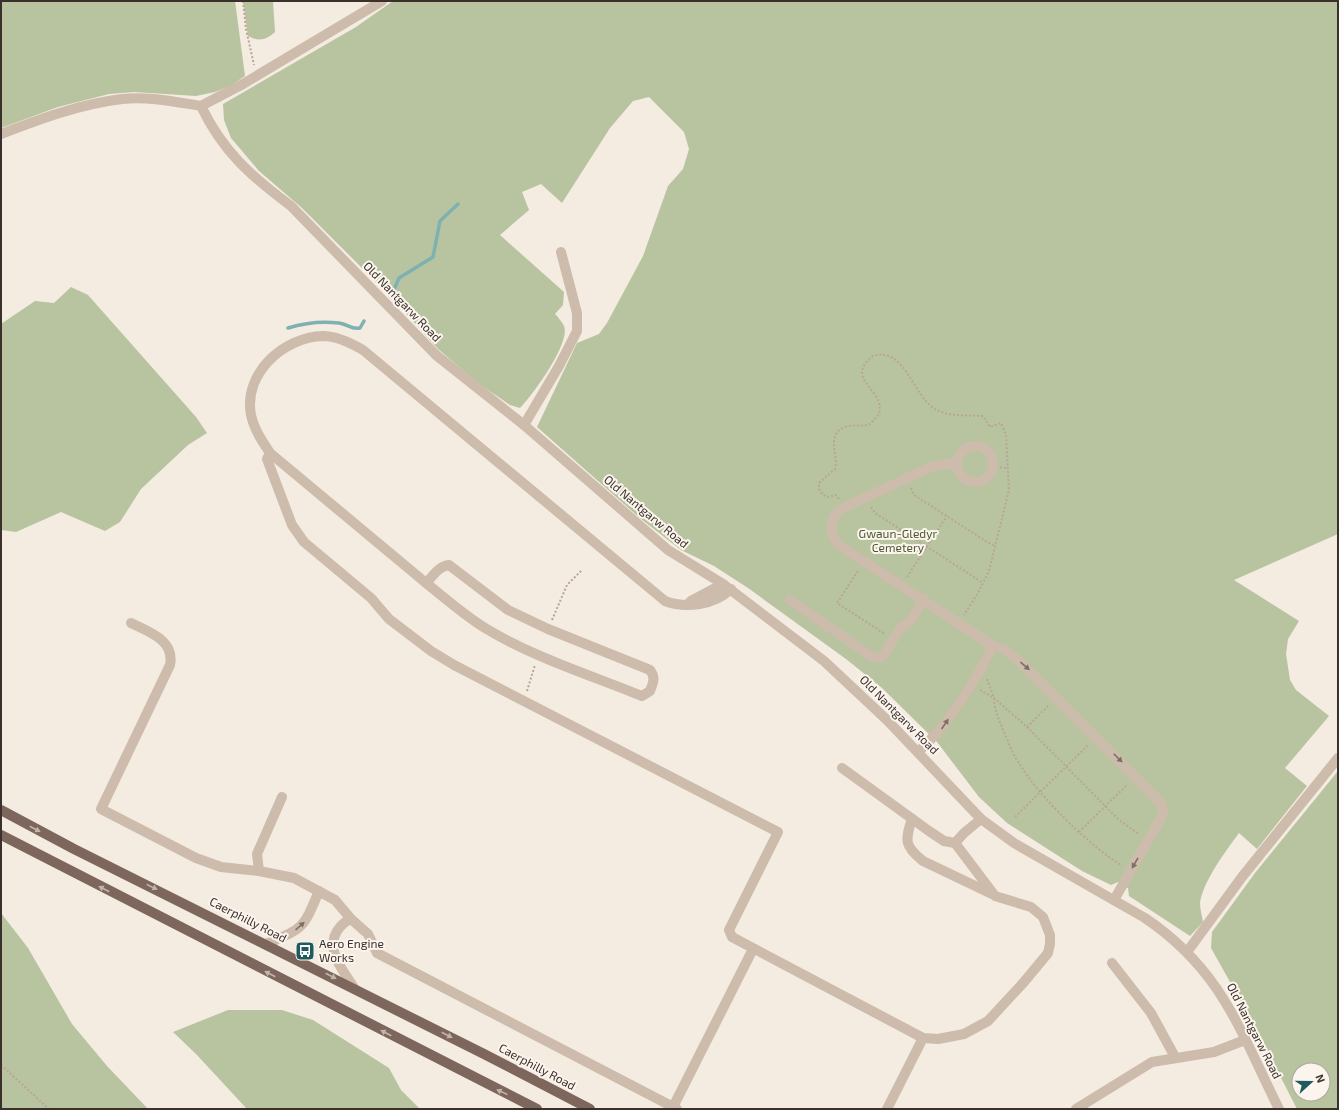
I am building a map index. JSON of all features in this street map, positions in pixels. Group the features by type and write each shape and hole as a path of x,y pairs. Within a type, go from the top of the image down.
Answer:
{"main road":[{"name":"Caerphilly Road","path":"1,810 74,849 354,988 590,1109"},
{"path":"1,835 537,1109"}],"street":[{"path":"1,134 42,118 80,107 122,99 164,100 201,106 256,76 382,1"},
{"name":"Old Nantgarw Road","path":"201,106 211,128 227,150 265,187 291,206 436,355 524,425 668,550 727,587 824,661 853,687 918,752 981,819 1014,843 1114,900 1161,929 1187,952 1218,989 1279,1109"},
{"path":"524,425 559,366 577,331 577,314 561,252"},
{"path":"426,583 438,570 444,566 450,565 508,610 548,630 650,670 654,681 650,691 642,696 539,654 499,636 484,627 426,583 270,453 260,439 251,414 253,389 260,373 272,356 286,346 297,341 324,336 339,339 363,350 665,601 677,606 687,605 691,601 727,587"},
{"path":"975,446 986,450 990,454 992,467 989,475 985,479 974,482 969,481 960,474 957,463 958,458 965,449 975,446"},
{"path":"270,453 267,459 274,480 292,525 304,542 371,598 389,619 431,651 461,669 778,832 729,930 732,937 752,949 924,1038 938,1039 964,1034 988,1021 1048,953 1050,935 1043,917 1031,907 995,896 923,861 915,855 910,848 906,837 912,819"},
{"path":"957,463 933,466 867,496 836,513 831,524 833,536 836,541 993,646 1004,649 1018,660 1156,796 1162,805 1162,816 1114,900"},
{"path":"790,600 871,656 879,658 884,655 901,628 909,623 924,599"},
{"path":"131,623 164,640 172,656 170,665 101,809 196,858 221,867 259,871 294,878 335,900 351,919 368,934 377,953 675,1108 752,949"},
{"path":"918,752 940,731 972,682 993,646"},
{"path":"1187,952 1242,877 1338,758"},
{"path":"842,768 944,841 954,843 995,896"},
{"path":"259,871 257,854 282,797"},
{"path":"954,843 981,819"},
{"path":"266,944 291,933 302,926 319,892"},
{"path":"351,919 344,922 339,928 332,942 335,957 354,988"},
{"path":"1112,963 1152,1013 1175,1057"},
{"path":"887,1109 924,1038"},
{"path":"1076,1109 1152,1062 1175,1057 1214,1052 1245,1040"}],"path":[{"path":"243,1 246,29 256,76"},
{"path":"839,500 836,495 829,497 822,495 819,489 819,483 835,469 833,444 837,434 846,427 870,424 879,414 879,402 865,384 863,375 867,362 877,355 885,355 900,364 908,374 920,395 936,410 957,414 983,416 990,427 1001,422 1006,435 1009,490 996,546 984,583 963,616"},
{"path":"992,467 1008,468"},
{"path":"906,478 914,495 987,542 996,546"},
{"path":"867,496 875,513 984,583"},
{"path":"906,579 947,516"},
{"path":"859,568 837,603 889,636"},
{"path":"984,672 994,698 994,708 1012,751 1027,777 1039,792 1094,847 1130,872"},
{"path":"972,682 990,697 994,698 1027,727 1118,820 1148,840"},
{"path":"1027,727 1057,697"},
{"path":"1015,817 1096,737"},
{"path":"1079,832 1136,776"},
{"path":"1,1065 49,1109"}],"green space":[{"path":"1,1 235,1 245,76 230,86 215,92 196,96 134,92 109,94 58,107 1,128"},
{"path":"243,1 273,1 275,32 269,37 262,39 256,39 248,36"},
{"name":"Gwaun-Gledyr Cemetery","path":"393,1 1338,1 1338,534 1234,580 1299,621 1288,639 1286,654 1290,680 1296,690 1329,716 1285,768 1307,786 1257,849 1239,833 1210,876 1202,894 1200,903 1203,922 1190,936 1129,896 1128,888 1118,882 1111,885 1082,871 1007,823 979,797 937,742 882,688 846,659 748,588 714,566 681,550 641,519 537,427 577,343 599,334 607,323 643,256 668,186 683,169 689,149 684,132 649,97 633,101 610,128 562,203 541,184 522,192 529,210 500,235 564,292 563,305 555,314 564,326 565,334 562,344 549,369 533,393 520,408 510,405 478,383 438,349 391,297 302,208 259,171 231,138 224,120 223,104 356,27"},
{"path":"71,287 88,295 196,417 207,433 188,445 141,489 120,522 105,531 61,512 16,532 1,530 1,324 35,301 54,303"},
{"path":"1338,771 1338,1109 1297,1109 1293,1102 1331,1102 1331,1062 1291,1062 1291,1097 1252,1021 1211,948 1212,932 1255,873"},
{"path":"1,913 28,948 72,1024 107,1066 148,1109 1,1109"},
{"path":"228,1010 282,1010 313,1020 389,1068 401,1090 420,1109 247,1109 196,1054 173,1032"}],"waterway":[{"path":"391,297 399,278 433,257 440,221 458,204"},
{"path":"288,328 320,322 333,322 352,328 360,328 364,321"}],"place":[{"name":"Aero Engine Works","path":"305,951"}]}
